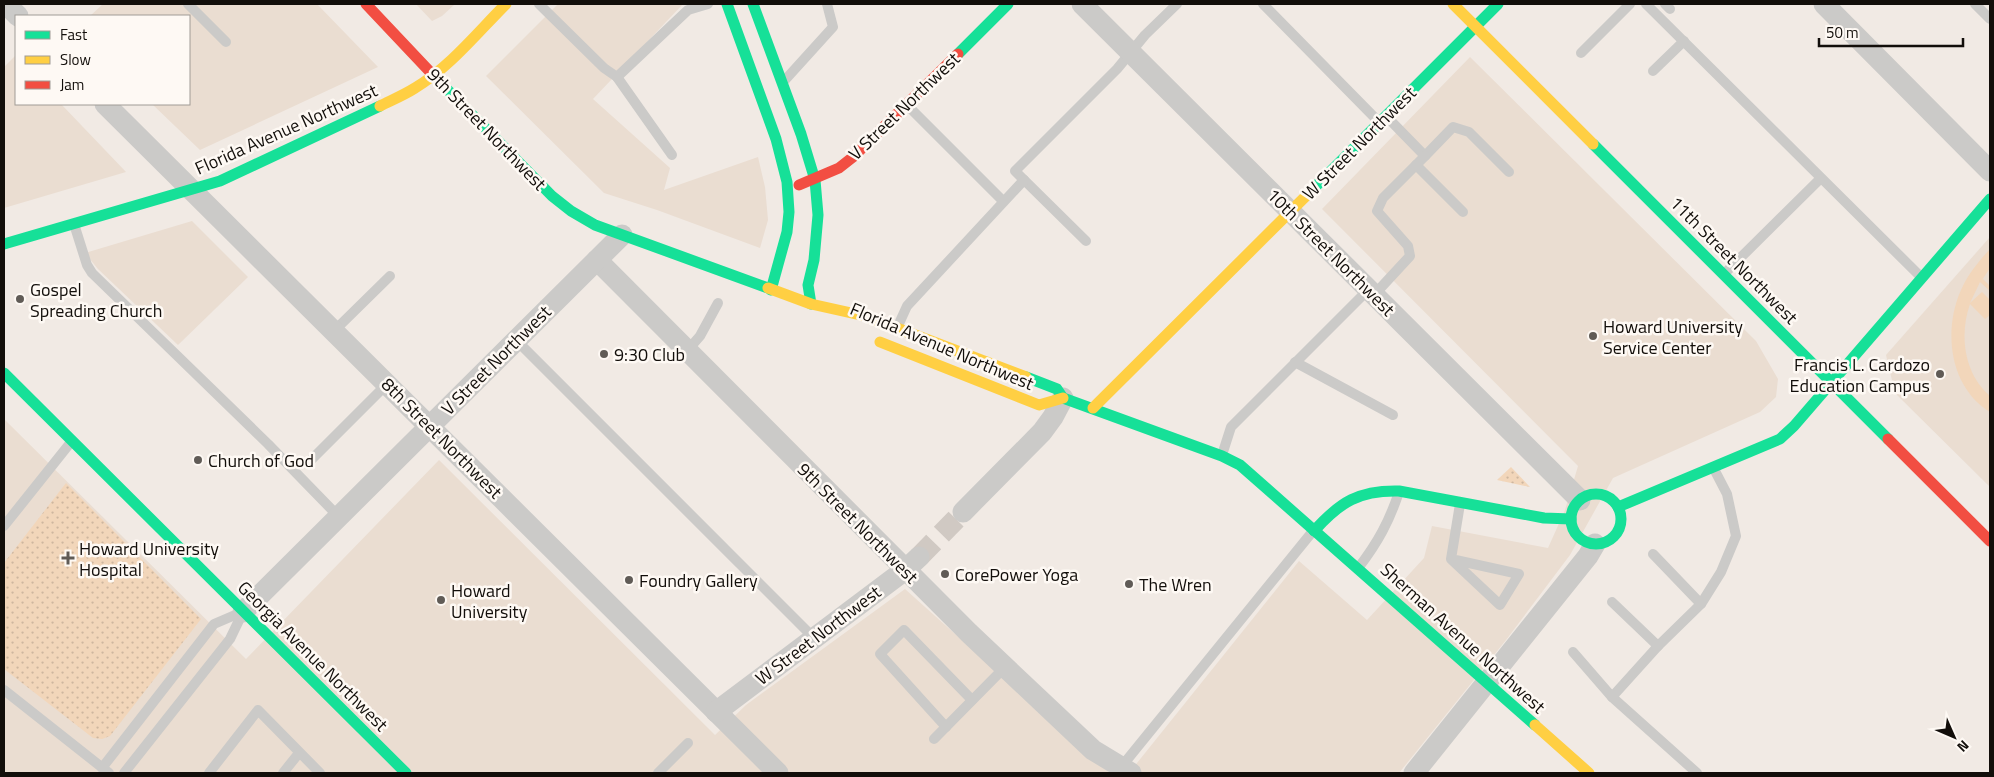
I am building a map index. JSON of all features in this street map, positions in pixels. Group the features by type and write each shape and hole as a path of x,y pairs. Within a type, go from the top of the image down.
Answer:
{"main road":[{"name":"9th Street Northwest","path":"366,4 433,75 557,200 578,216 595,225 622,235"},
{"name":"Florida Avenue Northwest","path":"4,244 192,190 233,176 401,96 433,75 506,4"},
{"path":"726,4 777,143 788,189 787,239 782,260 771,290"},
{"path":"753,4 806,147 815,180 818,216 814,260 808,285 811,304"},
{"name":"V Street Northwest","path":"788,189 815,180 839,168 853,157 1008,4"},
{"name":"11th Street Northwest","path":"1453,4 1990,541"},
{"name":"W Street Northwest","path":"1093,408 1498,4"},
{"path":"1618,507 1780,439 1832,383 1990,199"},
{"name":"Florida Avenue Northwest","path":"622,235 811,304 865,316 1057,389 1063,398"},
{"name":"Florida Avenue Northwest","path":"811,304 844,324"},
{"name":"Florida Avenue Northwest","path":"867,337 1039,405 1063,398 1222,456 1247,471 1314,531"},
{"name":"Georgia Avenue Northwest","path":"4,373 406,773"},
{"path":"1314,531 1328,515 1350,499 1379,490 1399,491 1544,518 1571,519"},
{"path":"1600,494 1614,501 1618,507 1621,521 1619,528 1609,540 1595,544 1581,538 1576,533 1571,519 1575,505 1586,496 1600,494"},
{"name":"Sherman Avenue Northwest","path":"1314,531 1589,773"}],"street":[{"path":"6,4 17,15"},
{"name":"10th Street Northwest","path":"1082,4 1580,500"},
{"path":"1824,4 1990,171"},
{"name":"8th Street Northwest","path":"106,105 778,773"},
{"name":"V Street Northwest","path":"243,612 622,235"},
{"name":"9th Street Northwest","path":"596,260 687,351 912,563 1004,667 1093,750 1126,770"},
{"path":"963,512 1042,432 1063,398"},
{"path":"1414,773 1588,556 1595,544"},
{"name":"W Street Northwest","path":"716,712 912,563"}],"lane":[{"path":"188,4 226,42"},
{"path":"539,4 604,68 617,77 672,155"},
{"path":"617,77 688,10 708,4"},
{"path":"782,82 833,26 828,4"},
{"path":"1086,241 1015,171 1118,69 1145,35 1177,4"},
{"path":"1262,4 1383,120 1425,156"},
{"path":"1581,53 1630,4"},
{"path":"1646,4 1921,278"},
{"path":"1975,4 1990,19"},
{"path":"1653,71 1684,41"},
{"path":"906,104 1003,201"},
{"path":"1222,456 1231,427 1295,362 1410,256 1408,246 1377,211 1383,198 1453,127 1469,132 1509,172"},
{"path":"1416,165 1463,212"},
{"path":"1724,275 1820,179"},
{"path":"897,328 907,306 1024,180"},
{"path":"74,223 85,259 92,273 268,444 339,517"},
{"path":"334,331 390,276"},
{"path":"687,351 700,336 718,303"},
{"path":"516,340 814,638"},
{"path":"1295,362 1393,415"},
{"path":"307,464 387,384"},
{"path":"4,526 72,441"},
{"path":"1612,697 1658,646 1701,604 1721,572 1736,536 1727,494 1713,467"},
{"path":"1358,568 1378,541 1390,518 1399,491"},
{"path":"1451,559 1460,503"},
{"path":"1126,770 1314,531"},
{"path":"1653,554 1701,604"},
{"path":"1451,559 1510,572 1519,574 1500,605 1451,559"},
{"path":"1612,602 1658,646"},
{"path":"4,690 106,771 214,624 243,612"},
{"path":"124,773 230,639 243,612"},
{"path":"946,727 880,654 904,630 972,700"},
{"path":"1573,652 1612,697 1697,773"},
{"path":"934,740 1004,667"},
{"path":"209,773 258,710 299,754 320,773"},
{"path":"658,773 688,743"},
{"path":"283,773 299,754"}],"shaded area":[{"path":"103,4 317,4 378,67 200,150 153,105 190,105 190,15 91,15"},
{"path":"416,4 455,4 442,16 432,21"},
{"path":"558,4 683,4 593,99 670,168 664,190 758,157 765,187 768,220 760,248 657,210 604,193 486,76"},
{"path":"15,56 15,105 62,105 126,172 4,208 4,67"},
{"path":"1470,57 1756,341 1778,379 1776,397 1760,412 1613,478 1570,555 1506,640 1399,773 1129,773 1299,561 1367,620 1424,558 1432,526 1548,548 1565,510 1578,466 1322,209"},
{"path":"192,221 248,277 178,345 98,269 85,253"},
{"name":"Francis L. Cardozo Education Campus","path":"1990,237 1990,487 1895,393 1886,355"},
{"path":"1990,249 1990,268 1982,280 1990,286 1990,291 1980,282 1970,303 1982,292 1990,300 1990,315 1985,319 1970,304 1965,328 1965,341 1969,365 1974,377 1990,396 1990,412 1976,401 1966,388 1958,373 1953,357 1951,340 1955,306 1961,290 1974,268"},
{"name":"Howard University","path":"4,419 246,659 439,460 715,735 746,705 905,589 1110,773 4,773"},
{"path":"1511,467 1530,487 1497,480"},
{"path":"66,483 201,619 110,736 102,739 93,738 4,669 4,563"}],"tunnel":[{"path":"919,557 963,512"}],"traffic: fast":[{"path":"727,4 776,139 787,182 789,212 787,232 771,290"},
{"path":"753,4 801,134 815,180 818,215 814,260 808,285 811,304"},
{"path":"958,54 1008,4"},
{"path":"1307,195 1498,4"},
{"path":"433,75 552,196 571,211 595,225 768,288"},
{"path":"4,244 220,181 380,106"},
{"path":"1593,144 1888,439"},
{"path":"1618,507 1780,439 1794,426 1990,199"},
{"path":"4,373 406,773"},
{"path":"1026,377 1057,389 1063,398 1222,456 1240,465 1535,725"},
{"path":"1314,531 1342,505 1361,496 1385,491 1399,491 1544,518 1571,519"},
{"path":"1596,494 1614,501 1621,519 1614,537 1596,544 1578,537 1571,519 1578,501 1596,494"}],"traffic: slow":[{"path":"380,106 411,91 428,80 463,49 506,4"},
{"path":"1453,4 1593,144"},
{"path":"1093,408 1307,195"},
{"path":"768,288 811,304 865,316 1026,377"},
{"path":"880,342 1039,405 1063,398"},
{"path":"1535,725 1589,773"}],"traffic: jam":[{"path":"366,4 433,75"},
{"path":"799,185 839,168 853,157 958,54"},
{"path":"1888,439 1990,541"}],"place":[{"name":"Gospel Spreading Church","path":"20,299"},
{"name":"Howard University Service Center","path":"1593,336"},
{"name":"9:30 Club","path":"604,354"},
{"name":"Francis L. Cardozo Education Campus","path":"1940,374"},
{"name":"Church of God","path":"198,460"},
{"name":"Howard University Hospital","path":"68,558"},
{"name":"CorePower Yoga","path":"945,574"},
{"name":"Foundry Gallery","path":"629,580"},
{"name":"The Wren","path":"1129,584"},
{"name":"Howard University","path":"441,600"}]}
